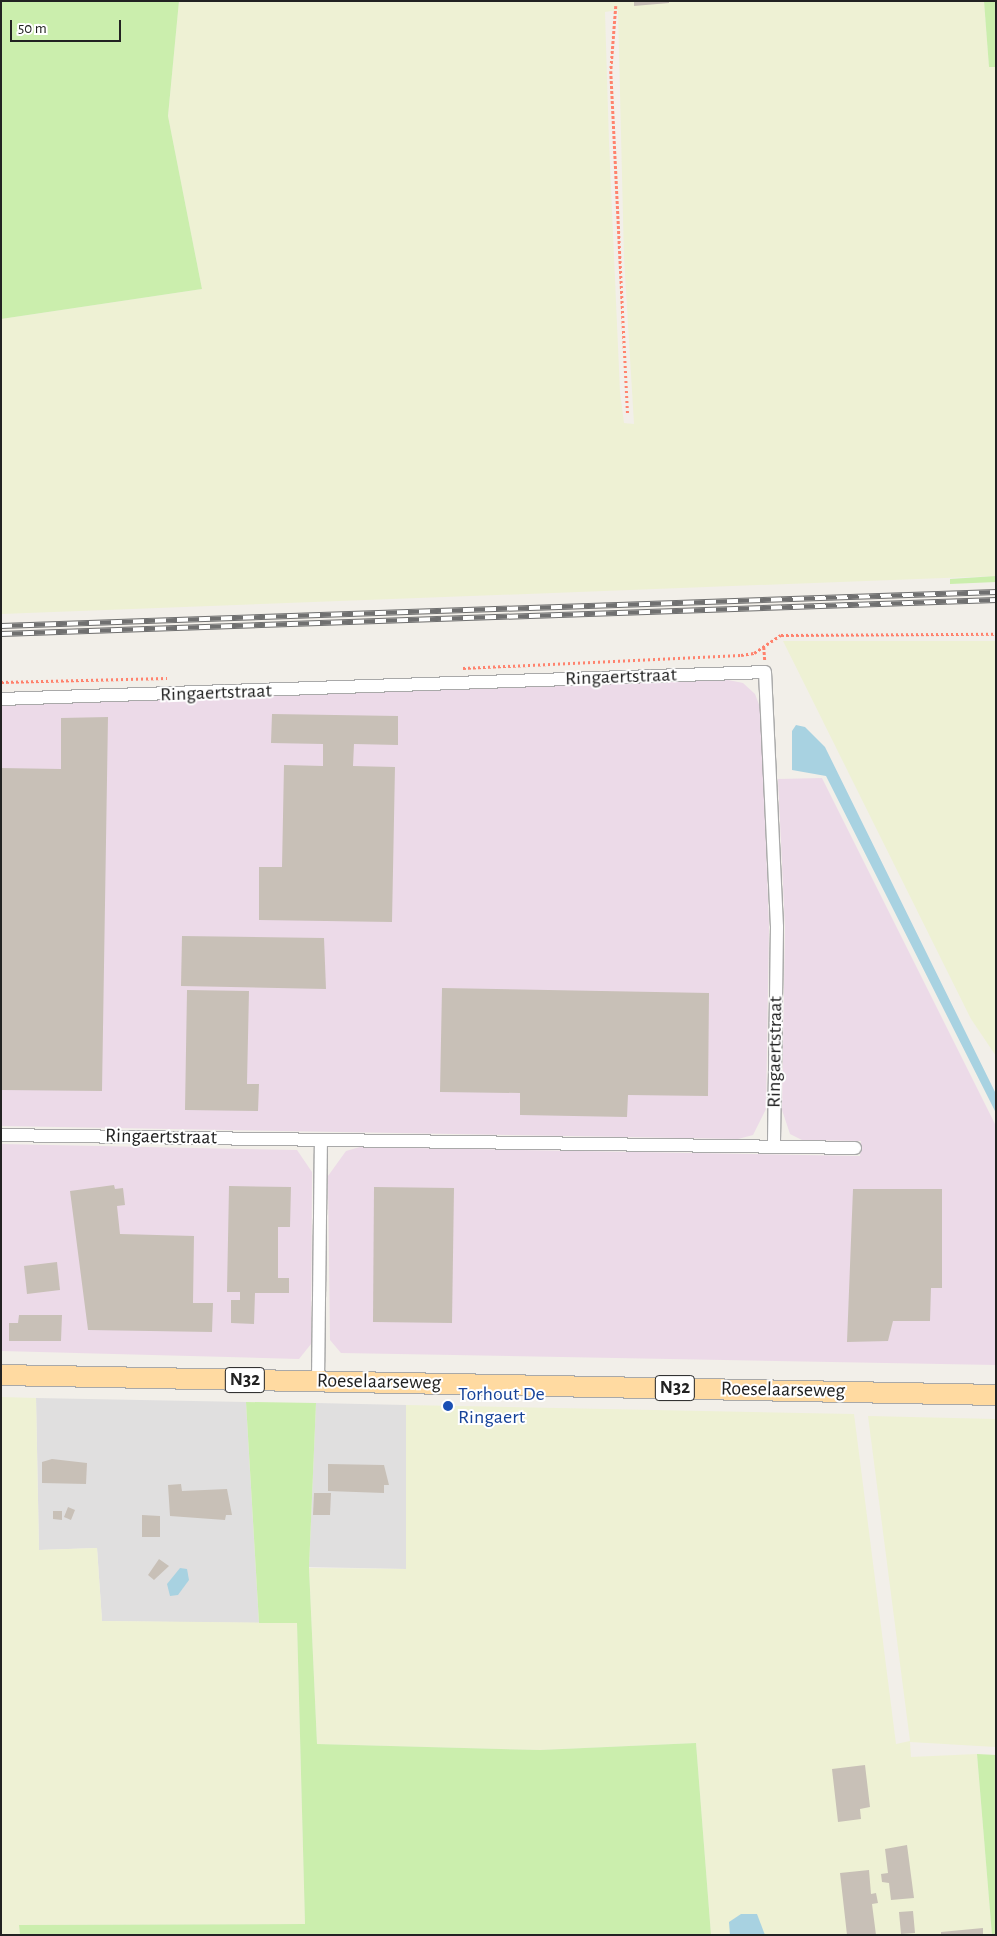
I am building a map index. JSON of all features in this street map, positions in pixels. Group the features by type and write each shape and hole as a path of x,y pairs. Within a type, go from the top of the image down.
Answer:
{"main road":[{"name":"Roeselaarseweg","path":"1,1375 996,1395"}],"street":[{"name":"Ringaertstraat","path":"1,699 766,672 777,927 774,1147"},
{"name":"Ringaertstraat","path":"1,1135 855,1148"},
{"path":"318,1381 322,1140"}],"path":[{"path":"616,6 611,71 628,416"},
{"path":"457,668 741,655 754,653 782,635 996,634"},
{"path":"1,682 170,678"}],"shaded area":[{"path":"728,680 743,683 755,694 761,710 769,926 766,1109 753,1135 738,1139 1,1126 1,705"},
{"path":"822,778 996,1126 996,1365 341,1353 330,1340 328,1176 346,1151 360,1147 860,1156 861,1141 802,1140 790,1134 782,1110 785,928 778,779"},
{"path":"1,1144 297,1150 312,1172 311,1344 299,1359 1,1351"},
{"path":"36,1398 246,1402 259,1623 102,1621 97,1548 39,1550"},
{"path":"316,1403 406,1405 406,1569 309,1567"}],"green space":[{"path":"1,1 179,1 168,116 202,289 1,319"},
{"path":"179,1 984,1 989,66 996,67 996,576 1,614 1,319 202,289 168,116","holes":["618,10 624,258 634,424 624,423 620,392 609,142 605,12"]},
{"path":"984,1 996,1 996,67 989,67"},
{"path":"996,576 996,582 950,584 950,579"},
{"path":"783,641 996,641 996,1056 971,1019"},
{"path":"1,1397 36,1398 39,1550 97,1548 102,1621 297,1623 305,1924 19,1925 20,1935 1,1935"},
{"path":"246,1402 316,1403 309,1568 317,1744 540,1750 696,1743 711,1935 20,1935 19,1925 305,1924 297,1623 259,1623"},
{"path":"406,1405 854,1414 896,1744 910,1741 868,1416 996,1419 996,1747 910,1742 911,1757 977,1754 992,1935 711,1935 696,1743 540,1750 317,1744 309,1568 406,1569"},
{"path":"977,1754 996,1755 996,1935 992,1935"}],"water":[{"path":"796,725 805,727 825,747 996,1094 996,1113 826,776 792,770 792,731"},
{"path":"180,1568 187,1569 189,1580 178,1595 170,1596 167,1584"},
{"path":"741,1914 757,1914 765,1935 730,1935 729,1922"}],"building":[{"path":"634,1 669,1 669,3 634,6"},
{"path":"272,714 398,716 398,745 354,744 353,766 395,767 392,922 259,920 259,867 282,867 284,765 323,766 323,744 271,743"},
{"path":"108,717 102,1091 1,1090 1,768 61,769 61,718"},
{"path":"182,936 324,938 326,989 181,986"},
{"path":"442,988 709,993 708,1096 628,1095 627,1117 520,1115 520,1093 440,1092"},
{"path":"187,990 249,991 247,1084 259,1084 258,1111 185,1110"},
{"path":"114,1185 115,1189 123,1188 125,1205 117,1206 120,1234 194,1236 193,1303 213,1303 212,1332 88,1330 70,1191"},
{"path":"229,1186 291,1187 290,1227 278,1227 278,1278 289,1278 289,1293 255,1293 254,1324 231,1323 231,1300 240,1300 240,1292 227,1292"},
{"path":"374,1187 454,1188 452,1323 373,1322"},
{"path":"853,1189 942,1189 942,1288 931,1288 930,1321 893,1321 888,1341 847,1342"},
{"path":"57,1262 60,1290 27,1294 24,1266"},
{"path":"19,1315 62,1315 61,1341 9,1341 9,1323 18,1323"},
{"path":"52,1459 87,1463 86,1484 42,1483 42,1462"},
{"path":"328,1464 384,1465 389,1485 384,1485 384,1493 328,1491"},
{"path":"181,1484 182,1491 227,1489 232,1515 226,1515 225,1520 170,1516 168,1485"},
{"path":"314,1493 331,1493 330,1515 313,1515"},
{"path":"68,1507 75,1510 71,1520 64,1517"},
{"path":"53,1511 62,1511 62,1520 53,1519"},
{"path":"142,1515 160,1516 160,1537 142,1537"},
{"path":"159,1559 169,1566 154,1580 148,1575"},
{"path":"865,1765 870,1807 860,1809 861,1819 838,1822 832,1769"},
{"path":"907,1845 914,1898 891,1900 889,1883 882,1882 881,1874 888,1873 885,1849"},
{"path":"869,1870 871,1894 876,1893 878,1903 872,1904 876,1935 847,1935 840,1873"},
{"path":"913,1911 915,1933 901,1934 899,1912"},
{"path":"983,1928 983,1935 941,1935 941,1932"}],"railway":[{"path":"1,626 996,592"},
{"path":"1,634 996,600"}],"place":[{"name":"Torhout De Ringaert","path":"448,1406"}]}
